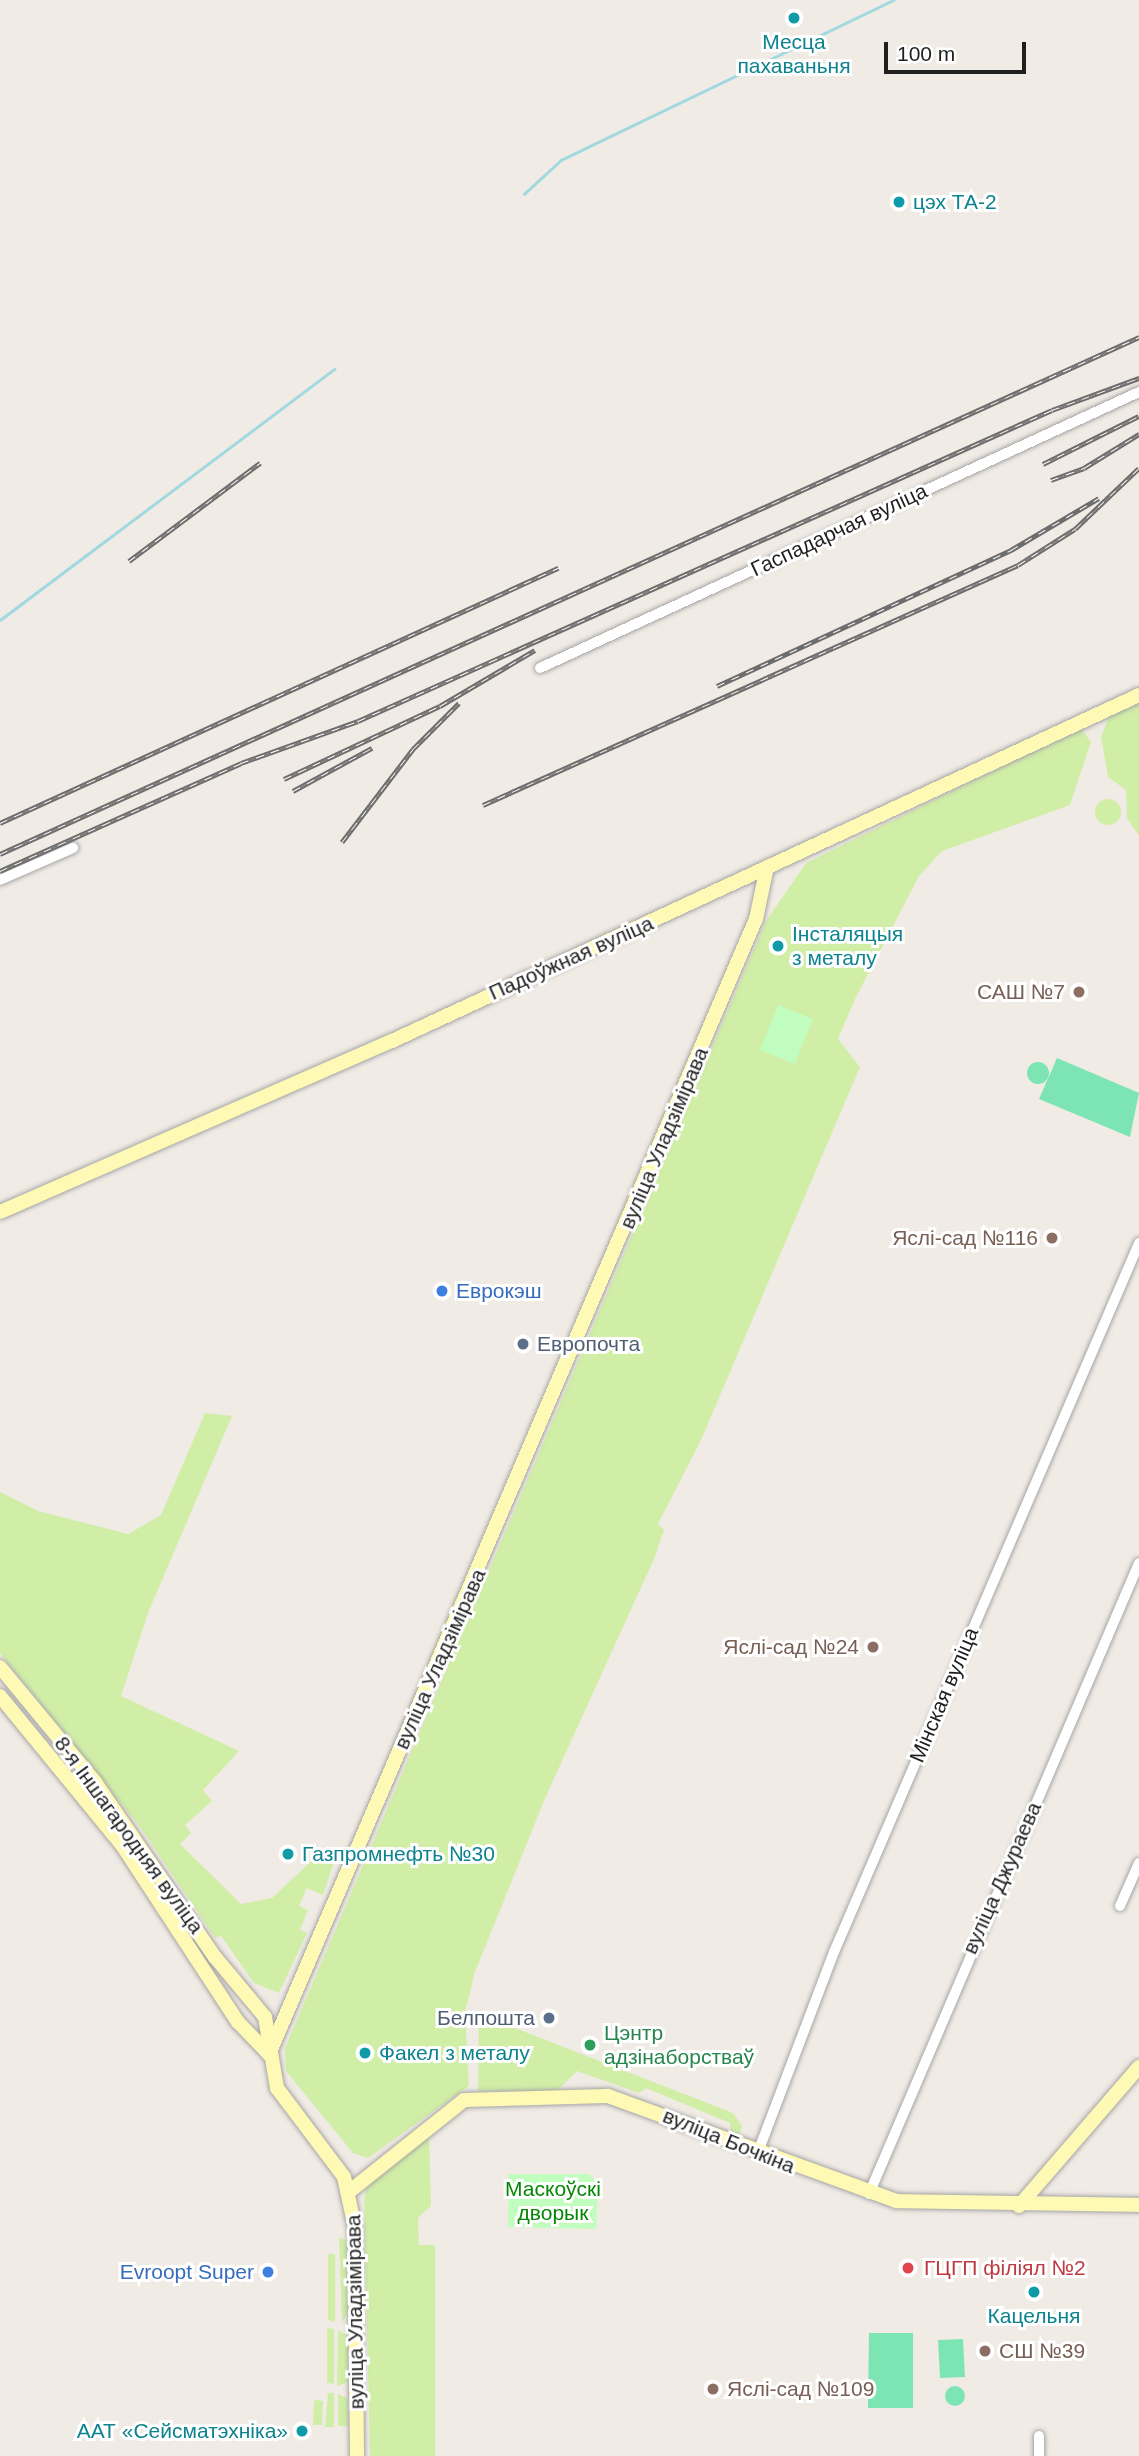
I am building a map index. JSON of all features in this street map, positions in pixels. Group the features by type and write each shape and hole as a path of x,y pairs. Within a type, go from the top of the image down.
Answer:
{"main road":[{"name":"Падоўжная вуліца","path":"0,1212 767,867 1139,695"},
{"name":"вуліца Уладзімірава","path":"356,2456 350,2191 282,2098 269,2054 756,919 767,867"},
{"name":"8-я Іншагародняя вуліца","path":"0,1667 95,1782 252,2008 265,2017 269,2054"},
{"name":"8-я Іншагародняя вуліца","path":"0,1696 82,1791 167,1913 238,2022 269,2054"},
{"path":"252,2008 292,2005"},
{"path":"1019,2206 1139,2067"},
{"name":"вуліца Бочкіна","path":"350,2191 438,2116 475,2097 614,2097 869,2194 933,2205 1139,2204"}],"street":[{"name":"Гаспадарчая вуліца","path":"540,668 1139,392"},
{"path":"0,880 72,848"},
{"name":"Мінская вуліца","path":"758,2152 834,1952 1139,1243"},
{"name":"вуліца Джураева","path":"869,2194 1139,1563"},
{"path":"1120,1906 1139,1863"},
{"path":"1039,2437 1039,2456"}],"green space":[{"path":"1139,703 1139,836 1127,818 1126,790 1108,777 1101,737 1109,716"},
{"path":"1081,728 1091,742 1070,805 942,851 919,876 856,997 838,1039 860,1067 701,1440 658,1524 664,1530 654,1559 546,1796 475,1972 465,2012 469,2086 368,2158 353,2153 286,2071 285,2048 766,921 806,863"},
{"path":"1108,799 1118,802 1121,812 1118,822 1108,825 1098,822 1095,812 1098,802"},
{"path":"778,1005 813,1019 795,1064 760,1050"},
{"path":"1057,1058 1139,1093 1130,1137 1039,1099"},
{"path":"1038,1062 1046,1065 1049,1073 1046,1081 1038,1084 1030,1081 1027,1073 1030,1065"},
{"path":"205,1413 232,1416 148,1613 121,1696 239,1751 203,1790 212,1801 185,1825 191,1833 180,1844 241,1904 272,1898 325,1848 337,1853 323,1895 307,1888 299,1906 308,1910 300,1930 307,1933 279,1993 254,1983 221,1936 215,1938 141,1828 0,1653 0,1492 38,1511 128,1534 161,1515"},
{"path":"479,2014 733,2113 742,2126 739,2135 731,2134 730,2123 646,2088 639,2093 577,2071 557,2091 478,2091"},
{"path":"429,2133 431,2206 418,2218 419,2245 435,2245 435,2456 370,2456 364,2199 368,2184"},
{"name":"Маскоўскі дворык","path":"509,2174 589,2174 598,2183 596,2229 508,2227"},
{"path":"339,2237 347,2241 348,2312 342,2323"},
{"path":"328,2254 335,2254 335,2322 328,2320"},
{"path":"327,2328 334,2329 334,2384 327,2383"},
{"path":"338,2330 348,2336 348,2382 337,2386"},
{"path":"869,2333 913,2333 913,2408 868,2408"},
{"path":"963,2339 965,2377 940,2378 938,2340"},
{"path":"951,2386 959,2386 965,2396 959,2406 951,2406 945,2400 945,2392"},
{"path":"328,2393 334,2393 334,2427 325,2427"},
{"path":"338,2394 348,2399 348,2426 338,2426"},
{"path":"314,2400 323,2401 322,2425 313,2425"}],"waterway":[{"path":"524,194 561,160 893,0"},
{"path":"0,620 334,369"}],"railway":[{"path":"0,854 1139,337"},
{"path":"0,871 241,763 358,721 1052,410 1139,378"},
{"path":"1043,464 1139,416"},
{"path":"1051,480 1084,468 1139,434"},
{"path":"129,561 260,463"},
{"path":"483,805 1018,565 1075,529 1139,468"},
{"path":"717,686 1011,550 1099,498"},
{"path":"0,823 558,568"},
{"path":"284,779 440,706 535,650"},
{"path":"342,842 413,749 459,703"},
{"path":"293,791 372,748"}],"place":[{"name":"Месца пахаваньня","path":"794,18"},
{"name":"цэх ТА-2","path":"899,202"},
{"name":"Інсталяцыя з металу","path":"778,946"},
{"name":"САШ №7","path":"1079,992"},
{"name":"Яслі-сад №116","path":"1052,1238"},
{"name":"Еврокэш","path":"442,1291"},
{"name":"Европочта","path":"523,1344"},
{"name":"Яслі-сад №24","path":"873,1647"},
{"name":"Газпромнефть №30","path":"288,1854"},
{"name":"Белпошта","path":"549,2018"},
{"name":"Цэнтр адзінаборстваў","path":"590,2045"},
{"name":"Факел з металу","path":"365,2053"},
{"name":"ГЦГП філіял №2","path":"908,2268"},
{"name":"Evroopt Super","path":"268,2272"},
{"name":"Кацельня","path":"1034,2292"},
{"name":"СШ №39","path":"985,2351"},
{"name":"Яслі-сад №109","path":"713,2389"},
{"name":"ААТ «Сейсматэхніка»","path":"302,2431"}]}
